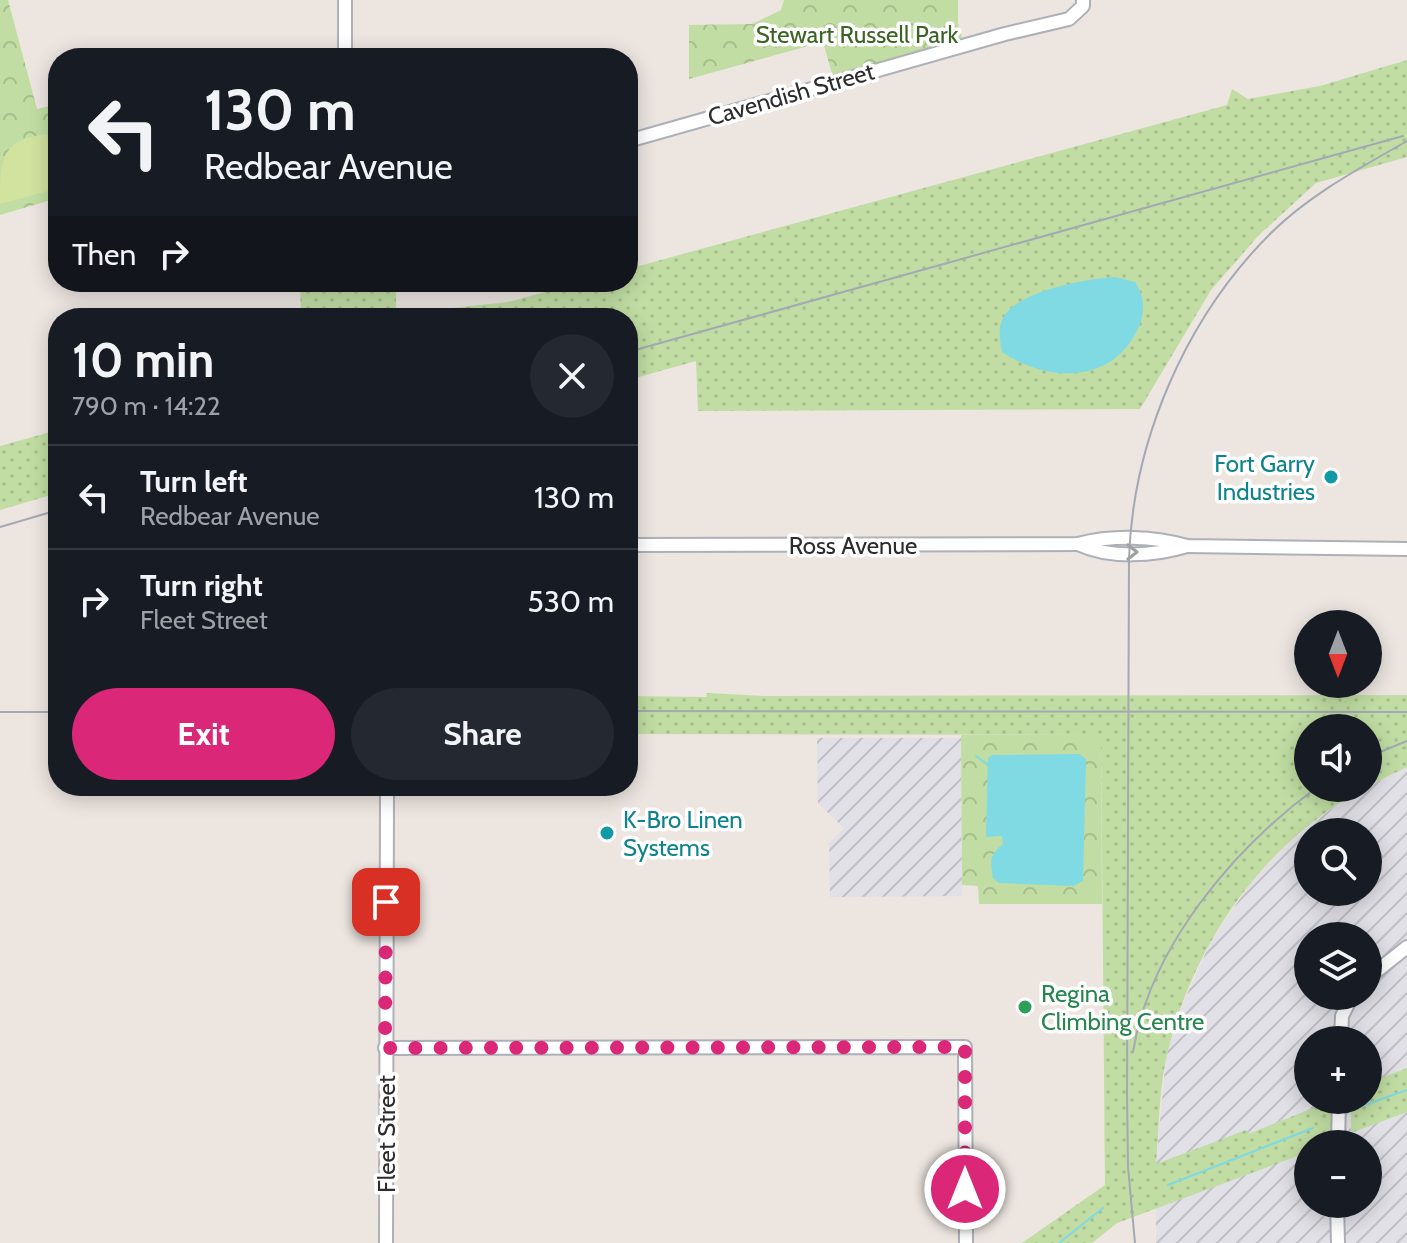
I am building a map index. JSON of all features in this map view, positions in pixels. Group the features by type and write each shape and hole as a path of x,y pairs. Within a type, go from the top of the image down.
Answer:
{"street":[{"path":"345,0 345,48"},
{"name":"Cavendish Street","path":"638,138 1005,34 1069,19 1083,6 1083,0"},
{"name":"Ross Avenue","path":"638,545 1078,544 1096,539 1165,539 1187,546 1407,549"},
{"name":"Fleet Street","path":"386,1243 387,796"},
{"path":"1382,967 1407,947"},
{"path":"385,1048 965,1047 966,1243"},
{"path":"1337,1218 1338,1243"}],"shaded area":[{"path":"817,738 961,738 962,896 830,897 829,843 844,828 818,803"},
{"path":"1407,767 1407,1243 1156,1243 1156,1164 1166,1057 1180,1010 1211,941 1252,881 1294,837 1294,906 1382,906 1382,818 1319,818 1341,802 1382,802 1382,780"}],"green space":[{"path":"0,0 8,0 37,109 48,106 48,201 0,215"},
{"name":"Stewart Russell Park","path":"784,0 958,0 958,23 963,40 833,77 823,42 689,79 689,25 752,24 781,10"},
{"path":"1407,60 1407,157 1316,183 1259,235 1211,290 1140,409 698,411 696,361 638,377 638,308 452,308 508,302 545,292 638,292 638,266 1227,105 1232,89 1248,99 1320,86"},
{"path":"47,134 48,191 0,204 2,164 6,154 11,147 31,137"},
{"path":"300,292 396,292 396,308 301,308"},
{"path":"48,433 48,496 0,510 0,446"},
{"path":"707,693 764,696 1294,695 1294,698 1407,695 1407,767 1382,779 1382,714 1294,714 1294,802 1342,802 1319,818 1294,818 1294,838 1237,900 1214,936 1179,1014 1167,1055 1156,1164 1298,1114 1333,1114 1334,1130 1294,1130 1294,1157 1117,1223 1092,1243 1022,1243 1105,1185 1101,735 638,734 638,696 706,697"},
{"path":"961,735 1101,735 1102,904 979,904 978,886 962,885"},
{"path":"1407,1068 1407,1112 1359,1130 1351,1130 1351,1114 1382,1114 1382,1078"}],"water":[{"path":"1115,277 1135,282 1143,308 1140,324 1129,344 1115,358 1098,368 1060,373 1040,370 1002,352 1001,324 1013,306 1056,287"},
{"path":"1079,754 1086,759 1083,881 1073,886 999,883 993,878 991,863 993,855 1003,844 1002,836 986,837 988,758 992,755"}],"waterway":[{"path":"976,756 988,765"},
{"path":"1382,1099 1407,1090"},
{"path":"1168,1185 1313,1128"},
{"path":"1059,1243 1103,1208"}],"railway":[{"path":"638,349 1403,136"},
{"path":"1135,1243 1128,1167 1127,1095 1129,558 1141,469 1153,426 1190,342 1213,303 1240,267 1270,234 1301,207 1407,141"},
{"path":"0,527 48,513"},
{"path":"638,711 1407,712"},
{"path":"0,712 48,712"},
{"path":"1382,751 1407,741"},
{"path":"1133,1052 1142,1013 1176,938 1226,871 1255,840 1299,802"}],"place":[{"name":"Fort Garry Industries","path":"1331,477"},
{"name":"K-Bro Linen Systems","path":"607,833"},
{"name":"Regina Climbing Centre","path":"1025,1007"}],"route":[{"path":"386,902 385,1048 965,1047 965,1189"}]}
